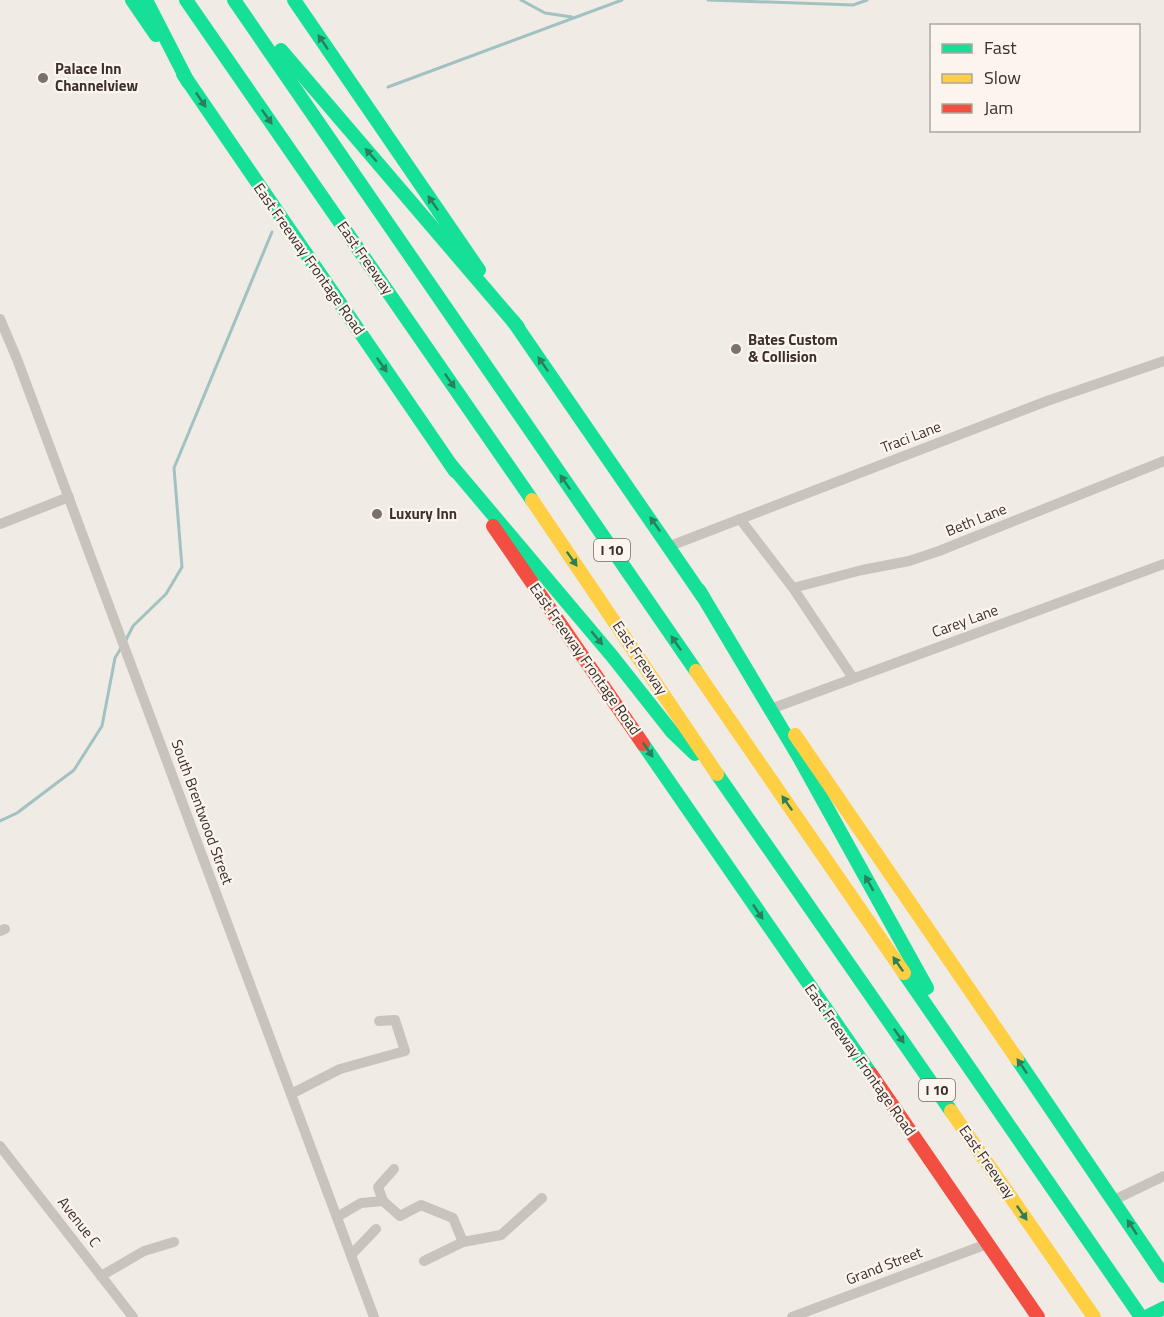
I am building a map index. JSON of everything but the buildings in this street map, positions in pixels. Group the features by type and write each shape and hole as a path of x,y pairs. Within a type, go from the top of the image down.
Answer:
{"main road":[{"name":"East Freeway Frontage Road","path":"132,0 1038,1317"},
{"path":"146,0 188,82"},
{"name":"East Freeway","path":"186,0 613,618 719,777 1094,1317"},
{"name":"I 10","path":"234,0 1141,1317"},
{"path":"239,0 518,327"},
{"path":"294,0 670,546 776,707 1164,1275"},
{"path":"451,465 612,656 672,732 719,777"},
{"path":"699,590 800,759 990,1098"},
{"path":"1004,1267 1021,1280 1047,1317"},
{"path":"1146,1317 1164,1308"}],"street":[{"name":"South Brentwood Street","path":"0,319 69,497 374,1317"},
{"name":"Traci Lane","path":"670,546 1047,401 1164,361"},
{"name":"Beth Lane","path":"793,588 862,570 909,561 939,551 1164,461"},
{"path":"0,524 69,497"},
{"path":"740,519 793,588 853,678"},
{"name":"Carey Lane","path":"776,707 1164,564"},
{"path":"291,1094 340,1069 405,1051 394,1020 380,1020"},
{"name":"Avenue C","path":"0,1146 133,1317"},
{"path":"394,1169 378,1187 383,1200 400,1216 421,1205 453,1218 463,1242"},
{"path":"1114,1200 1164,1176"},
{"path":"424,1261 463,1242 501,1235 542,1197"},
{"path":"337,1217 361,1203 383,1200"},
{"path":"351,1255 376,1229"},
{"path":"101,1276 144,1251 174,1242"},
{"name":"Grand Street","path":"792,1317 987,1244"}],"waterway":[{"path":"521,0 545,13 572,17"},
{"path":"388,87 622,0"},
{"path":"708,0 853,5 867,0"},
{"path":"126,640 133,626 166,594 182,567 174,468 272,232"},
{"path":"0,821 17,813 74,770 102,726 115,658 121,648"}],"traffic: fast":[{"path":"132,0 156,35"},
{"path":"146,0 188,82"},
{"path":"186,0 532,500"},
{"path":"234,0 696,671"},
{"path":"294,0 479,270"},
{"path":"281,50 518,327"},
{"path":"183,74 455,471"},
{"path":"513,321 703,597"},
{"path":"451,465 612,656 672,732 695,754"},
{"path":"699,590 800,759 927,988"},
{"path":"643,744 871,1074"},
{"path":"717,774 951,1111"},
{"path":"904,973 1141,1317"},
{"path":"1017,1059 1164,1276"},
{"path":"1146,1317 1164,1308"}],"traffic: slow":[{"path":"532,500 717,774"},
{"path":"696,671 904,973"},
{"path":"795,735 1017,1059"},
{"path":"951,1111 1094,1317"}],"traffic: jam":[{"path":"493,526 643,744"},
{"path":"871,1074 1038,1317"}],"place":[{"name":"Palace Inn Channelview","path":"43,78"},
{"name":"Bates Custom & Collision","path":"736,349"},
{"name":"Luxury Inn","path":"377,514"}]}
